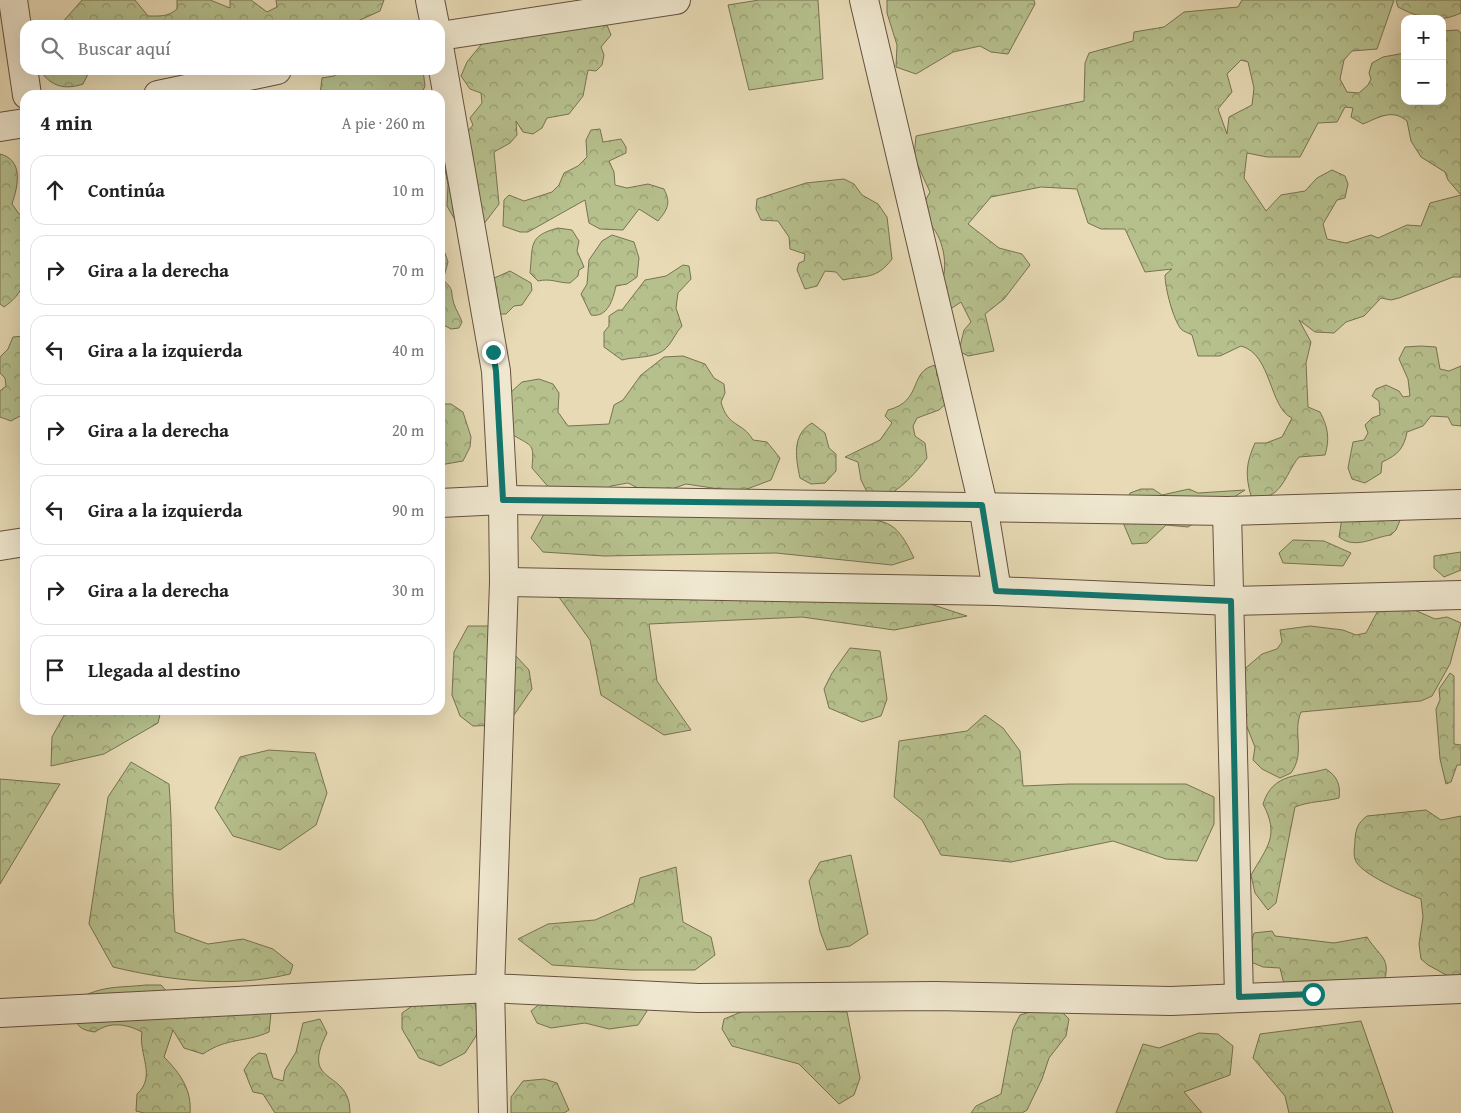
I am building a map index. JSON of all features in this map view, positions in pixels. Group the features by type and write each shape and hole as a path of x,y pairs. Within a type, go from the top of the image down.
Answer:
{"street":[{"path":"12,0 20,51"},
{"path":"430,0 434,20"},
{"path":"445,35 676,0"},
{"path":"864,0 982,505 996,591"},
{"path":"24,75 26,90"},
{"path":"182,90 253,75"},
{"path":"444,75 496,371 503,500 504,582 490,988 493,1113"},
{"path":"0,127 20,124"},
{"path":"445,503 503,500 982,505 1228,510 1461,504"},
{"path":"1228,510 1239,997"},
{"path":"0,546 20,543"},
{"path":"504,582 996,591 1231,601 1461,595"},
{"path":"0,1014 490,988 698,998 935,996 1171,1001 1461,989"}],"green space":[{"path":"82,0 135,0 148,16 156,16 174,12 177,9 177,0 210,0 230,8 230,0 251,0 267,12 277,7 276,0 384,0 380,11 360,20 64,20"},
{"path":"759,0 818,0 823,79 749,90 728,5"},
{"path":"887,0 1034,0 1035,4 1008,54 991,52 980,46 953,52 916,74 896,67 897,45 887,13"},
{"path":"1242,0 1394,0 1377,49 1352,51 1344,60 1340,79 1347,92 1359,93 1368,85 1371,79 1369,73 1372,63 1383,57 1401,54 1401,105 1446,105 1446,31 1458,30 1461,33 1461,195 1461,277 1453,277 1399,298 1391,300 1381,298 1364,316 1346,322 1334,333 1315,332 1299,320 1311,342 1306,363 1308,407 1320,412 1323,417 1327,433 1327,449 1325,455 1299,457 1281,486 1269,495 1261,497 1251,496 1249,489 1247,469 1252,450 1255,443 1266,443 1282,437 1292,418 1284,412 1279,404 1259,359 1251,351 1241,346 1220,356 1198,356 1192,335 1181,329 1170,303 1165,275 1172,269 1145,272 1125,229 1101,229 1088,223 1077,189 1041,187 991,197 968,224 999,248 1022,254 1030,265 1004,299 985,314 994,351 968,356 959,351 964,330 971,322 961,302 946,312 940,285 943,278 945,261 938,235 928,223 924,203 930,192 914,157 916,136 1084,101 1085,63 1089,53 1133,41 1134,32 1164,27 1184,12 1238,7","holes":["1241,60 1248,62 1254,88 1252,105 1229,117 1227,134 1218,109 1232,92 1227,74","1345,107 1353,108 1351,117 1363,124 1385,115 1396,115 1407,121 1411,141 1421,157 1445,172 1448,180 1461,195 1430,203 1421,226 1407,225 1378,238 1371,235 1346,243 1327,239 1323,224 1337,200 1345,198 1348,184 1345,176 1332,170 1317,178 1305,191 1281,195 1266,211 1244,178 1247,153 1267,157 1300,157 1318,123 1337,122"]},
{"path":"1396,0 1461,0 1461,13 1446,18 1446,15 1416,15 1398,7"},
{"path":"605,20 611,35 601,47 604,55 602,65 596,71 588,70 583,96 569,114 547,118 542,128 533,134 523,132 516,121 517,135 510,143 494,152 499,204 480,229 462,232 447,206 448,185 445,169 447,157 473,125 470,118 482,103 481,93 470,89 461,76 467,62 489,35"},
{"path":"88,75 83,84 70,87 59,86 44,76"},
{"path":"424,75 425,86 423,90 321,90 322,78 334,76"},
{"path":"600,129 603,142 621,139 626,147 626,153 609,161 614,172 615,185 627,188 648,184 664,189 668,202 664,213 658,221 639,209 623,230 600,229 589,223 585,200 528,232 520,232 503,226 504,200 509,195 524,201 552,192 559,185 564,173 578,166 587,157 586,140 591,130"},
{"path":"0,154 8,157 13,162 17,174 12,204 20,215 20,291 4,307 0,304"},
{"path":"844,179 854,184 862,195 878,204 887,217 892,259 876,274 870,276 843,280 836,272 825,271 817,286 805,289 797,270 799,263 804,261 805,254 790,249 789,237 778,221 761,220 756,209 757,199 806,183"},
{"path":"558,228 572,230 579,241 577,251 584,267 579,270 578,276 570,283 547,280 538,281 530,273 534,243 541,234"},
{"path":"612,235 634,242 639,258 637,277 627,284 616,286 606,311 602,314 591,315 581,294 587,284 589,260 602,241"},
{"path":"445,253 448,262 445,273"},
{"path":"683,265 689,266 691,279 678,293 676,308 682,326 668,346 653,355 622,360 604,347 604,332 609,326 609,316 618,310 622,310 645,280 666,276"},
{"path":"510,271 531,283 532,290 522,305 514,306 506,314 499,314 492,279"},
{"path":"445,282 451,289 454,304 462,322 459,328 451,329 445,326"},
{"path":"20,336 20,416 11,421 0,417 0,391 6,386 5,378 0,373 0,357 8,349 13,337"},
{"path":"1405,347 1436,347 1440,369 1449,371 1461,366 1461,426 1452,425 1448,417 1431,416 1423,426 1407,432 1399,450 1392,457 1382,462 1381,473 1365,483 1352,479 1348,468 1353,442 1364,440 1368,433 1365,425 1372,418 1380,415 1379,401 1372,396 1376,389 1386,385 1399,391 1403,397 1410,396 1408,379 1399,359"},
{"path":"683,356 705,364 714,378 724,384 725,393 721,402 727,416 749,434 753,440 767,442 780,458 771,480 739,492 686,484 672,489 648,493 628,483 611,486 601,494 551,490 532,468 533,454 531,447 513,435 510,393 522,382 539,379 553,384 559,393 558,412 568,426 609,424 614,405 623,400 641,375 664,357"},
{"path":"936,365 937,376 942,375 952,398 939,410 917,418 913,426 915,436 925,443 927,458 907,481 894,491 883,495 867,492 861,480 858,462 845,457 880,440 892,423 885,416 888,410 899,406 907,400 922,373 927,368"},
{"path":"445,404 451,404 463,412 471,437 470,447 463,461 445,464"},
{"path":"812,423 825,433 829,448 836,454 836,471 825,483 811,484 800,478 797,463 798,441 805,428"},
{"path":"1141,489 1153,489 1162,495 1189,489 1198,493 1245,490 1188,527 1166,525 1147,543 1132,544 1122,520 1130,493"},
{"path":"550,503 844,515 888,524 901,535 914,558 892,565 776,553 604,556 543,552 531,538"},
{"path":"1342,518 1401,518 1396,530 1391,535 1358,543 1345,541 1339,537"},
{"path":"1293,540 1324,541 1351,553 1343,566 1283,563 1279,553"},
{"path":"1461,552 1461,570 1444,577 1434,568 1434,556"},
{"path":"553,589 903,595 967,616 894,630 802,617 649,624 657,681 691,730 664,735 601,695 590,640"},
{"path":"1383,601 1403,605 1435,619 1447,617 1461,623 1450,664 1432,696 1421,701 1301,712 1298,727 1298,758 1291,773 1280,778 1262,769 1253,760 1255,747 1241,712 1245,692 1241,672 1262,654 1277,649 1282,642 1280,630 1310,626 1343,630 1356,635 1366,633"},
{"path":"468,626 488,626 529,670 532,689 507,725 473,726 460,716 452,695 454,652"},
{"path":"850,648 880,651 887,699 881,716 862,722 829,708 824,689 832,673"},
{"path":"1450,673 1454,676 1454,744 1461,745 1461,765 1457,765 1451,782 1446,784 1440,759 1436,709 1440,700 1439,689"},
{"path":"64,715 160,715 158,723 104,754 51,766 52,737"},
{"path":"985,715 1003,728 1020,751 1023,786 1186,784 1214,797 1214,824 1197,861 1166,859 1113,841 1011,862 941,855 922,820 894,797 899,741 967,731"},
{"path":"269,750 315,753 327,793 316,825 280,850 233,836 215,808 240,757"},
{"path":"131,762 169,784 175,932 208,944 243,939 273,949 293,965 290,974 246,981 224,982 179,979 113,967 89,924 108,797"},
{"path":"1326,769 1337,781 1339,798 1295,807 1276,903 1268,910 1255,893 1251,875 1266,849 1271,833 1271,825 1263,804 1267,794 1280,781 1297,775"},
{"path":"0,779 60,784 0,884"},
{"path":"1426,810 1441,820 1461,816 1461,983 1428,965 1421,959 1419,944 1423,917 1421,899 1374,877 1358,865 1354,857 1357,829 1367,816"},
{"path":"851,855 868,934 850,946 827,950 820,931 809,881 820,862"},
{"path":"676,867 683,922 711,937 715,955 695,970 631,970 552,965 518,939 548,924 595,920 634,903 640,878"},
{"path":"1272,931 1275,936 1334,943 1367,937 1386,964 1383,986 1285,988 1280,968 1263,967 1246,960 1254,933"},
{"path":"161,985 169,994 178,997 185,989 201,989 271,1013 269,1032 252,1038 228,1042 203,1054 184,1048 173,1030 164,1057 184,1082 189,1097 190,1113 144,1113 136,1111 137,1094 146,1080 141,1040 142,1032 130,1027 113,1025 95,1032 81,1028 76,1021 81,997 106,989"},
{"path":"462,994 475,1004 479,1023 476,1036 465,1053 440,1066 419,1058 402,1029 402,1013 422,999"},
{"path":"547,998 639,1004 647,1011 638,1025 609,1029 585,1023 551,1028 537,1023 531,1011"},
{"path":"1047,1007 1063,1013 1069,1019 1066,1036 1049,1058 1042,1079 1027,1110 1022,1113 971,1113 976,1106 1001,1094 1013,1029 1020,1015"},
{"path":"746,1010 847,1012 860,1078 854,1095 839,1104 799,1064 732,1046 722,1029 724,1019"},
{"path":"320,1019 327,1033 320,1050 319,1062 322,1070 342,1089 348,1099 350,1113 275,1113 263,1094 253,1092 244,1070 252,1058 259,1053 266,1054 273,1078 283,1081 285,1070 296,1052 303,1023"},
{"path":"1361,1021 1393,1113 1289,1113 1285,1096 1253,1058 1260,1034"},
{"path":"1199,1033 1218,1034 1233,1046 1230,1075 1184,1092 1202,1113 1116,1113 1143,1044 1159,1048"},
{"path":"544,1079 557,1083 569,1110 564,1113 511,1113 511,1097 523,1081"}],"route":[{"path":"493,352 496,371 503,500 982,505 996,591 1231,601 1239,997 1313,994"}]}
